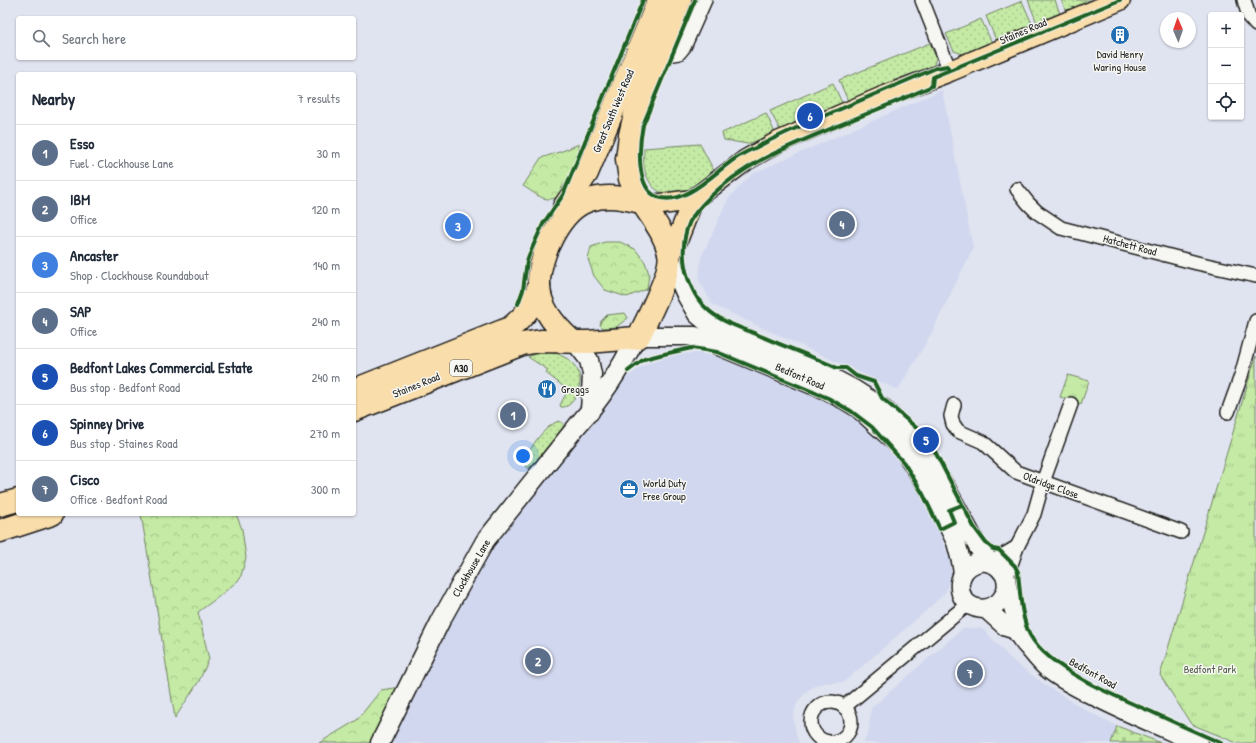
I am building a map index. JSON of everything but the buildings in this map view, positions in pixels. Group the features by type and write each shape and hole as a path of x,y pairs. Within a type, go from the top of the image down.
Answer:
{"highway":[{"name":"Great South West Road","path":"564,219 564,207 587,173 659,0"},
{"name":"Great South West Road","path":"642,203 630,179 627,159 630,135 636,110 680,0"},
{"path":"611,196 642,203 661,231 670,256 659,294 638,337 602,341 573,342 559,330 549,315 544,306 539,285 543,259 549,244 564,219 573,209 582,203 591,199 611,196"},
{"name":"Staines Road","path":"356,389 510,328 527,312 533,304 539,285"},
{"name":"Staines Road","path":"356,409 522,344 541,341 573,342"},
{"path":"0,506 16,501"},
{"path":"0,531 46,516"}],"main road":[{"name":"Staines Road","path":"642,203 661,204 693,200 746,160 778,142 885,96 950,71 1120,0"},
{"path":"670,256 693,200"}],"street":[{"path":"660,49 673,54 679,53 684,47 705,0"},
{"path":"922,0 950,71"},
{"path":"1244,0 1249,17 1256,25"},
{"name":"Hatchett Road","path":"1017,189 1037,212 1061,228 1197,263 1256,276"},
{"name":"Bedfont Road","path":"670,256 686,295 697,314 709,324 825,374 855,390 883,408 919,444 946,488 978,547 990,563 1000,569 1007,583 1017,620 1016,630"},
{"path":"1228,412 1241,376 1256,321"},
{"name":"Bedfont Road","path":"638,337 695,336 825,390 858,408 903,449 933,495 956,542 963,573 960,583 960,591 968,604 986,609 1006,627 1016,630 1037,658 1047,668 1062,678 1129,714 1198,743"},
{"name":"Clockhouse Lane","path":"380,743 441,620 485,541 577,426 590,412 621,367 638,337"},
{"path":"573,342 589,360 592,374 590,412"},
{"path":"986,609 997,605 1002,600 1005,593 1017,547 1034,514 1043,482 1071,404"},
{"name":"Oldridge Close","path":"954,405 951,416 953,424 958,431 983,442 1016,472 1181,532"},
{"path":"963,573 971,565 984,562 990,563 1017,547"},
{"path":"844,706 968,604"}],"shaded area":[{"path":"942,90 973,248 931,334 898,390 713,305 699,280 701,258 728,199 752,174"},
{"path":"697,353 721,357 833,405 858,421 882,440 904,466 928,506 938,530 950,560 951,576 944,594 844,682 824,683 816,685 807,691 797,703 793,716 797,739 800,743 386,743 461,569 593,402 644,365 665,357"},
{"path":"980,628 986,632 1012,660 1047,686 1089,712 1117,726 1111,743 863,743 869,731 871,708 962,629"}],"green space":[{"path":"1028,0 1055,0 1060,14 1037,23"},
{"path":"1061,0 1096,0 1067,12"},
{"path":"1022,1 1033,26 996,40 986,16"},
{"path":"981,19 992,43 963,54 954,51 946,34"},
{"path":"930,43 936,58 933,68 848,101 839,80"},
{"path":"833,83 842,103 780,130 770,111"},
{"path":"766,113 775,133 748,144 724,140 722,133"},
{"path":"579,144 579,152 561,195 555,198 546,199 523,186 541,158"},
{"path":"700,144 714,171 691,188 682,192 667,194 655,189 650,183 644,167 644,148"},
{"path":"605,242 620,242 635,249 645,262 649,274 647,289 627,297 605,290 594,276 588,259 591,247"},
{"path":"625,313 628,318 616,327 603,328 600,325 601,321 607,315"},
{"path":"541,352 555,353 565,357 578,371 580,384 573,400 566,407 561,407 560,405 568,390 546,373 548,370 528,357"},
{"name":"Bedfont Park","path":"1256,356 1256,743 1237,743 1191,724 1160,675"},
{"path":"1068,375 1089,381 1081,404 1060,397"},
{"path":"558,421 564,424 564,426 531,467 527,468 524,461 530,449 547,428"},
{"path":"141,516 237,516 242,529 246,558 240,579 198,612 209,659 199,681 175,718"},
{"path":"400,687 374,743 319,743 357,720 381,690"},
{"path":"1117,726 1161,743 1111,743"}],"cycle path":[{"path":"518,304 523,290 529,255 543,224 563,195 643,0"},
{"path":"695,0 643,125 640,143 640,165 642,176 645,185 658,197 669,199 679,197 701,185 739,156 784,134 936,68 947,66 949,69"},
{"path":"1120,0 933,77 932,86 803,140 753,164 723,185 694,215 688,225 684,259 688,278 694,292 702,304 711,313 736,326 837,368 846,368 856,376 874,382 882,398 928,438 974,527 986,543 993,549 999,550 1015,566 1018,572 1021,604 1027,628 1030,635 1039,647 1052,659 1085,681 1103,690 1221,743"},
{"path":"628,371 644,359 692,348 717,352 828,398 851,411 872,427 904,463 923,494 940,529 954,522 949,510 962,505"}],"place":[{"name":"David Henry Waring House","path":"1120,35"},
{"name":"Spinney Drive","path":"810,116"},
{"name":"SAP","path":"842,224"},
{"name":"Ancaster","path":"458,226"},
{"name":"Greggs","path":"547,389"},
{"name":"Esso","path":"513,415"},
{"name":"Bedfont Lakes Commercial Estate","path":"926,440"},
{"name":"World Duty Free Group","path":"629,489"},
{"name":"IBM","path":"538,661"},
{"name":"Cisco","path":"970,673"}]}
